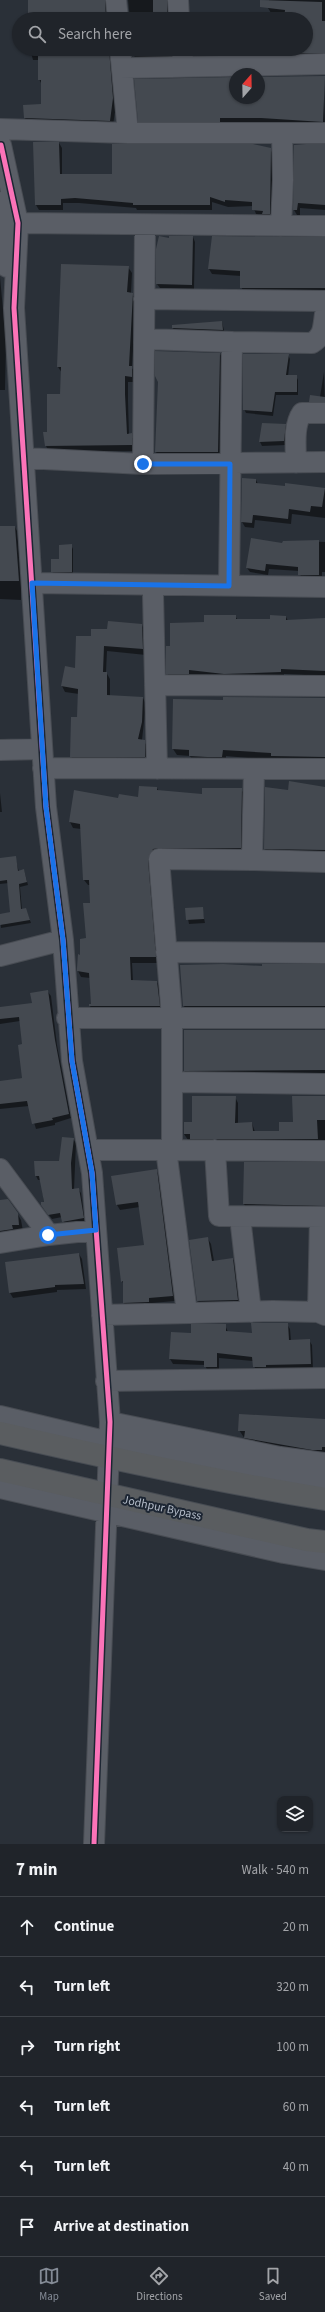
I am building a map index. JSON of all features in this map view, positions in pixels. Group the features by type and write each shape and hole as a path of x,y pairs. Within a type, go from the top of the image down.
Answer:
{"highway":[{"path":"0,1433 109,1441 233,1484 325,1499"},
{"name":"Jodhpur Bypass","path":"0,1470 107,1504 325,1542"}],"street":[{"path":"116,0 117,12"},
{"path":"178,0 179,12"},
{"path":"128,133 121,58 182,58 325,64"},
{"path":"0,117 6,223 14,308 46,807 63,940 72,1061 92,1173 106,1381 109,1441 94,1844"},
{"path":"1,137 128,133 325,133"},
{"path":"281,226 283,180 282,133"},
{"path":"0,199 1,137"},
{"path":"0,202 6,223"},
{"path":"6,223 325,226"},
{"path":"143,464 145,225"},
{"path":"144,299 325,301"},
{"path":"145,339 312,343 320,339 323,332 325,314"},
{"path":"229,586 232,342"},
{"path":"296,463 296,425 299,418 302,413 325,413"},
{"path":"24,458 143,464 325,462"},
{"path":"32,588 229,586 325,587"},
{"path":"32,588 153,594 325,595"},
{"path":"153,594 157,768"},
{"path":"155,684 325,686"},
{"path":"0,750 43,759 157,768 325,769"},
{"path":"252,860 254,769"},
{"path":"188,1313 169,1150 172,1082 172,1018 159,860 325,862"},
{"path":"0,956 63,940"},
{"path":"166,952 325,953"},
{"path":"68,1018 325,1018"},
{"path":"172,1082 325,1084"},
{"path":"88,1150 325,1151"},
{"path":"102,1315 251,1312 322,1314 323,1217 218,1216 215,1150"},
{"path":"0,1169 48,1235"},
{"path":"240,1217 251,1312"},
{"path":"0,1243 48,1235 96,1230"},
{"path":"106,1381 325,1378"},
{"path":"0,1416 109,1441 325,1480"},
{"path":"109,1441 272,1456 325,1463"},
{"path":"0,1488 107,1504 284,1553 325,1560"}],"building":[{"path":"28,0 105,0 106,12 28,12"},
{"path":"153,0 167,0 167,12 153,12"},
{"path":"260,0 322,2 322,21 325,21 325,53 313,53 313,12 285,12 285,10 260,7"},
{"path":"38,56 110,56 113,98 110,121 24,118 23,105 41,104 41,80 38,80"},
{"path":"325,76 323,122 261,118 220,118 220,122 138,122 134,79 229,77 229,104 265,104 265,77"},
{"path":"33,142 59,142 60,174 112,174 112,144 253,144 271,148 270,214 262,214 263,211 252,210 252,202 225,200 225,202 210,197 210,205 133,205 133,203 75,198 61,199 61,205 35,205"},
{"path":"325,144 325,205 298,203 297,210 293,210 294,145"},
{"path":"159,236 169,238 169,236 193,236 192,285 156,284 156,249"},
{"path":"212,236 325,237 325,288 240,288 240,271 208,269"},
{"path":"61,264 129,266 127,292 133,293 129,366 132,366 132,377 125,376 125,394 127,434 132,433 132,445 45,446 43,432 47,432 47,394 60,394 61,367 57,367"},
{"path":"222,321 223,330 172,328 172,325"},
{"path":"155,351 220,353 218,452 155,452 158,382 155,376"},
{"path":"243,354 289,354 286,375 297,375 297,392 275,392 272,412 243,410"},
{"path":"310,395 325,397 325,402 309,402"},
{"path":"262,423 286,424 284,441 259,442"},
{"path":"242,478 256,479 256,483 285,486 285,483 325,488 322,507 311,506 310,512 289,509 288,519 253,515 252,523 241,522"},
{"path":"0,526 15,526 19,581 0,581"},
{"path":"251,538 282,543 283,541 319,540 319,575 298,575 298,567 266,564 265,571 246,568"},
{"path":"72,544 72,572 51,572 51,559 59,559 59,545"},
{"path":"204,615 236,615 236,619 270,619 270,615 286,616 286,620 325,618 325,671 281,669 281,672 224,674 189,670 189,674 166,674 166,646 170,646 170,623 204,622"},
{"path":"108,621 142,624 143,649 104,646 103,672 107,672 107,695 143,697 142,722 138,739 145,740 145,757 70,757 71,717 77,717 78,689 61,686 65,666 75,668 76,636 91,636 91,629 107,629"},
{"path":"223,697 325,698 325,757 271,756 271,753 223,750 222,757 207,757 189,756 189,750 172,749 173,699 223,700"},
{"path":"289,781 325,787 325,850 264,849 265,787 288,790"},
{"path":"139,786 157,787 157,790 202,794 202,788 242,788 241,848 153,849 148,860 156,957 130,957 131,980 157,981 160,1006 89,1006 89,1004 91,1004 89,973 77,971 78,954 80,955 80,939 86,938 83,903 90,903 89,880 83,880 80,824 69,822 74,790 118,798 119,794 138,797"},
{"path":"16,856 18,871 24,869 27,882 19,884 21,909 26,908 30,920 0,925 0,914 10,912 7,880 0,881 0,858"},
{"path":"203,907 204,919 186,920 185,908"},
{"path":"223,964 262,966 262,964 325,964 325,1006 183,1006 180,965"},
{"path":"48,990 55,1040 69,1114 52,1118 53,1120 32,1124 27,1101 0,1104 0,1081 22,1078 18,1045 22,1044 19,1017 0,1019 0,1007 32,1003 30,993"},
{"path":"184,1030 325,1030 325,1070 184,1071"},
{"path":"192,1096 236,1096 235,1123 252,1122 253,1131 279,1131 279,1122 293,1122 292,1096 325,1096 325,1120 317,1120 318,1139 190,1139 190,1134 184,1134 184,1122 192,1122"},
{"path":"62,1137 74,1138 71,1163 72,1189 79,1188 84,1218 62,1222 60,1213 48,1215 41,1205 41,1202 44,1202 39,1176 35,1176 34,1161 59,1161"},
{"path":"244,1162 325,1162 325,1206 243,1204"},
{"path":"157,1169 173,1296 149,1298 149,1302 123,1303 123,1281 121,1282 117,1248 144,1245 138,1202 116,1205 111,1176"},
{"path":"8,1199 18,1213 19,1225 12,1225 13,1229 0,1231 0,1200"},
{"path":"208,1237 212,1261 233,1258 238,1300 197,1301 189,1240"},
{"path":"79,1253 84,1284 55,1285 55,1287 9,1293 5,1262"},
{"path":"251,1323 288,1323 289,1340 310,1339 311,1364 266,1365 266,1367 253,1367 252,1357 217,1353 217,1367 204,1367 204,1361 169,1359 171,1332 191,1333 191,1324 226,1324 226,1331 252,1333"},
{"path":"239,1414 325,1419 325,1447 322,1447 322,1450 312,1450 244,1438 245,1431 238,1431"}],"cycle path":[{"path":"1,145 18,223 14,308 46,807 63,940 72,1061 92,1173 110,1422 94,1844"}],"route":[{"path":"48,1235 96,1230 92,1173 72,1061 63,940 46,807 32,583 229,586 230,464 143,464"}]}
